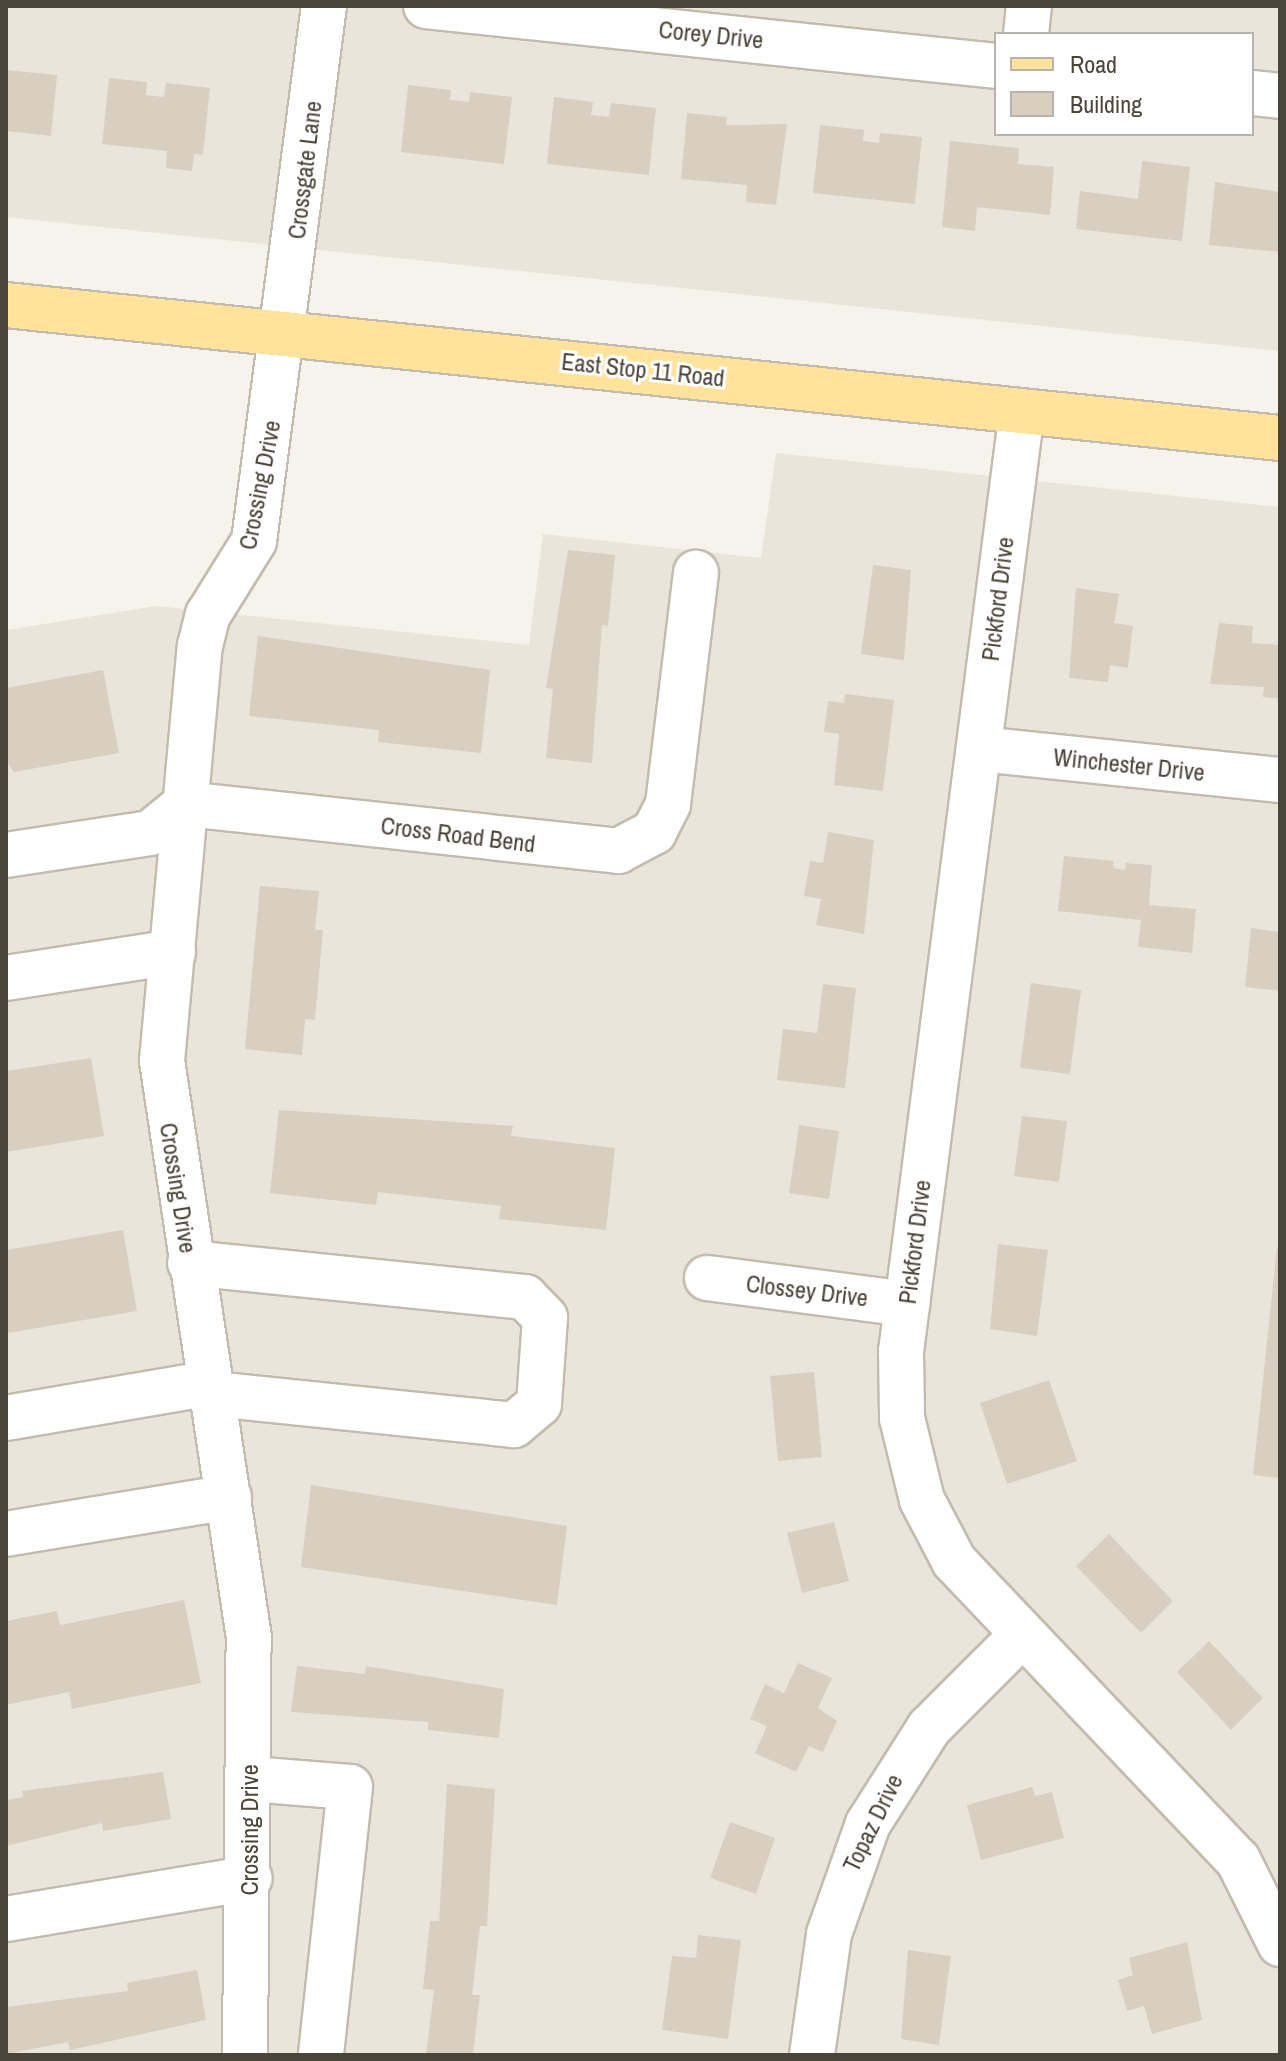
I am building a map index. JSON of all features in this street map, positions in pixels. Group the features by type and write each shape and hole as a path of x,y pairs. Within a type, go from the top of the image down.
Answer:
{"main road":[{"name":"East Stop 11 Road","path":"6,305 1280,438"}],"street":[{"name":"Crossgate Lane","path":"285,334 324,6"},
{"name":"Corey Drive","path":"426,6 994,66"},
{"path":"1026,32 1029,6"},
{"path":"1254,93 1280,96"},
{"name":"Crossing Drive","path":"245,2055 250,1878 249,1638 162,1084 203,630 252,549 285,334"},
{"name":"Pickford Drive","path":"1022,411 907,1304 902,1418 922,1500 954,1561 1021,1636 1238,1860 1280,1944"},
{"name":"Cross Road Bend","path":"186,804 608,852 638,843 654,832 668,804 696,573"},
{"name":"Winchester Drive","path":"979,749 1280,780"},
{"path":"6,855 150,833 186,804"},
{"path":"6,978 173,952"},
{"path":"6,1418 212,1388 514,1425 539,1404 545,1318 525,1297 190,1263"},
{"name":"Clossey Drive","path":"707,1278 907,1304"},
{"path":"6,1534 229,1497"},
{"name":"Topaz Drive","path":"812,2055 829,1934 868,1824 929,1728 1021,1636"},
{"path":"250,1779 350,1787 321,2055"},
{"path":"6,1919 250,1878"}],"shaded area":[{"path":"6,6 1280,6 1280,351 6,217"},
{"path":"776,453 1280,507 1280,2055 6,2055 6,630 156,606 529,645 543,534 761,558"}],"building":[{"path":"6,70 57,75 51,136 6,131"},
{"path":"109,78 147,82 146,95 164,97 166,83 210,88 203,155 194,154 192,171 166,168 167,151 102,144"},
{"path":"408,85 451,90 450,100 469,102 470,92 512,97 504,164 401,152"},
{"path":"554,97 593,102 591,115 609,117 611,103 656,108 649,175 547,164"},
{"path":"687,113 727,117 726,125 787,124 776,205 746,202 747,185 681,179"},
{"path":"820,125 864,130 863,141 879,143 880,133 922,137 915,204 813,193"},
{"path":"950,141 1019,148 1018,164 1054,167 1050,215 977,207 975,231 942,227"},
{"path":"1142,161 1190,167 1182,241 1076,229 1080,191 1138,199"},
{"path":"1215,182 1280,192 1280,252 1209,245"},
{"path":"568,550 615,555 608,626 602,625 592,763 546,758 553,689 546,688"},
{"path":"873,565 911,570 904,660 861,654"},
{"path":"1076,588 1119,594 1114,623 1133,626 1128,668 1110,665 1108,682 1069,678"},
{"path":"1219,623 1253,626 1252,643 1280,645 1280,699 1263,697 1264,687 1210,684"},
{"path":"258,636 490,670 481,753 378,742 379,730 249,716"},
{"path":"103,670 119,753 14,772 6,761 6,688"},
{"path":"845,694 894,700 883,791 834,785 839,734 824,732 828,701 844,703"},
{"path":"828,832 874,840 864,934 816,925 821,899 804,896 810,861 823,863"},
{"path":"1064,856 1114,861 1113,868 1125,870 1126,863 1152,865 1149,905 1196,909 1192,953 1138,947 1141,920 1058,911"},
{"path":"260,886 319,891 315,930 323,930 315,1020 305,1019 302,1055 245,1049"},
{"path":"1251,928 1280,932 1280,991 1245,987"},
{"path":"1031,983 1081,990 1070,1074 1020,1068"},
{"path":"823,984 856,988 845,1088 777,1080 783,1029 817,1033"},
{"path":"91,1058 104,1136 6,1152 6,1071"},
{"path":"279,1110 513,1126 511,1136 615,1148 606,1230 499,1219 501,1206 378,1192 376,1205 270,1193"},
{"path":"1022,1116 1067,1121 1059,1182 1014,1176"},
{"path":"799,1125 839,1131 829,1199 789,1193"},
{"path":"123,1230 137,1311 8,1333 6,1250"},
{"path":"998,1244 1048,1250 1037,1336 990,1329"},
{"path":"1277,1247 1280,1247 1280,1478 1253,1475"},
{"path":"814,1372 822,1457 778,1461 770,1376"},
{"path":"1049,1380 1077,1461 1007,1484 980,1403"},
{"path":"311,1485 567,1526 557,1605 301,1567"},
{"path":"834,1522 849,1581 802,1593 787,1533"},
{"path":"1109,1534 1173,1601 1141,1633 1076,1566"},
{"path":"184,1600 201,1683 72,1709 69,1692 6,1705 6,1621 57,1611 60,1625"},
{"path":"1209,1641 1263,1698 1231,1730 1177,1672"},
{"path":"798,1663 832,1678 818,1708 837,1721 823,1752 809,1746 796,1772 755,1753 767,1726 750,1719 765,1684 784,1693"},
{"path":"297,1666 365,1674 366,1666 504,1689 499,1738 428,1730 428,1722 291,1712"},
{"path":"163,1772 171,1819 103,1831 102,1823 6,1846 6,1800 23,1797 22,1791"},
{"path":"447,1784 495,1789 487,1926 480,1926 472,1995 480,1995 473,2055 426,2055 434,1990 423,1989 430,1921 439,1921"},
{"path":"1032,1787 1035,1796 1052,1792 1064,1838 981,1860 967,1805"},
{"path":"730,1822 775,1838 756,1894 710,1878"},
{"path":"698,1935 741,1940 728,2039 662,2030 672,1956 696,1958"},
{"path":"1187,1942 1202,2020 1152,2034 1144,2006 1127,2011 1118,1980 1133,1975 1129,1958"},
{"path":"908,1950 951,1956 939,2045 901,2039"},
{"path":"197,1970 206,2020 70,2050 68,2042 6,2054 6,2007 128,1991 127,1983"}]}
